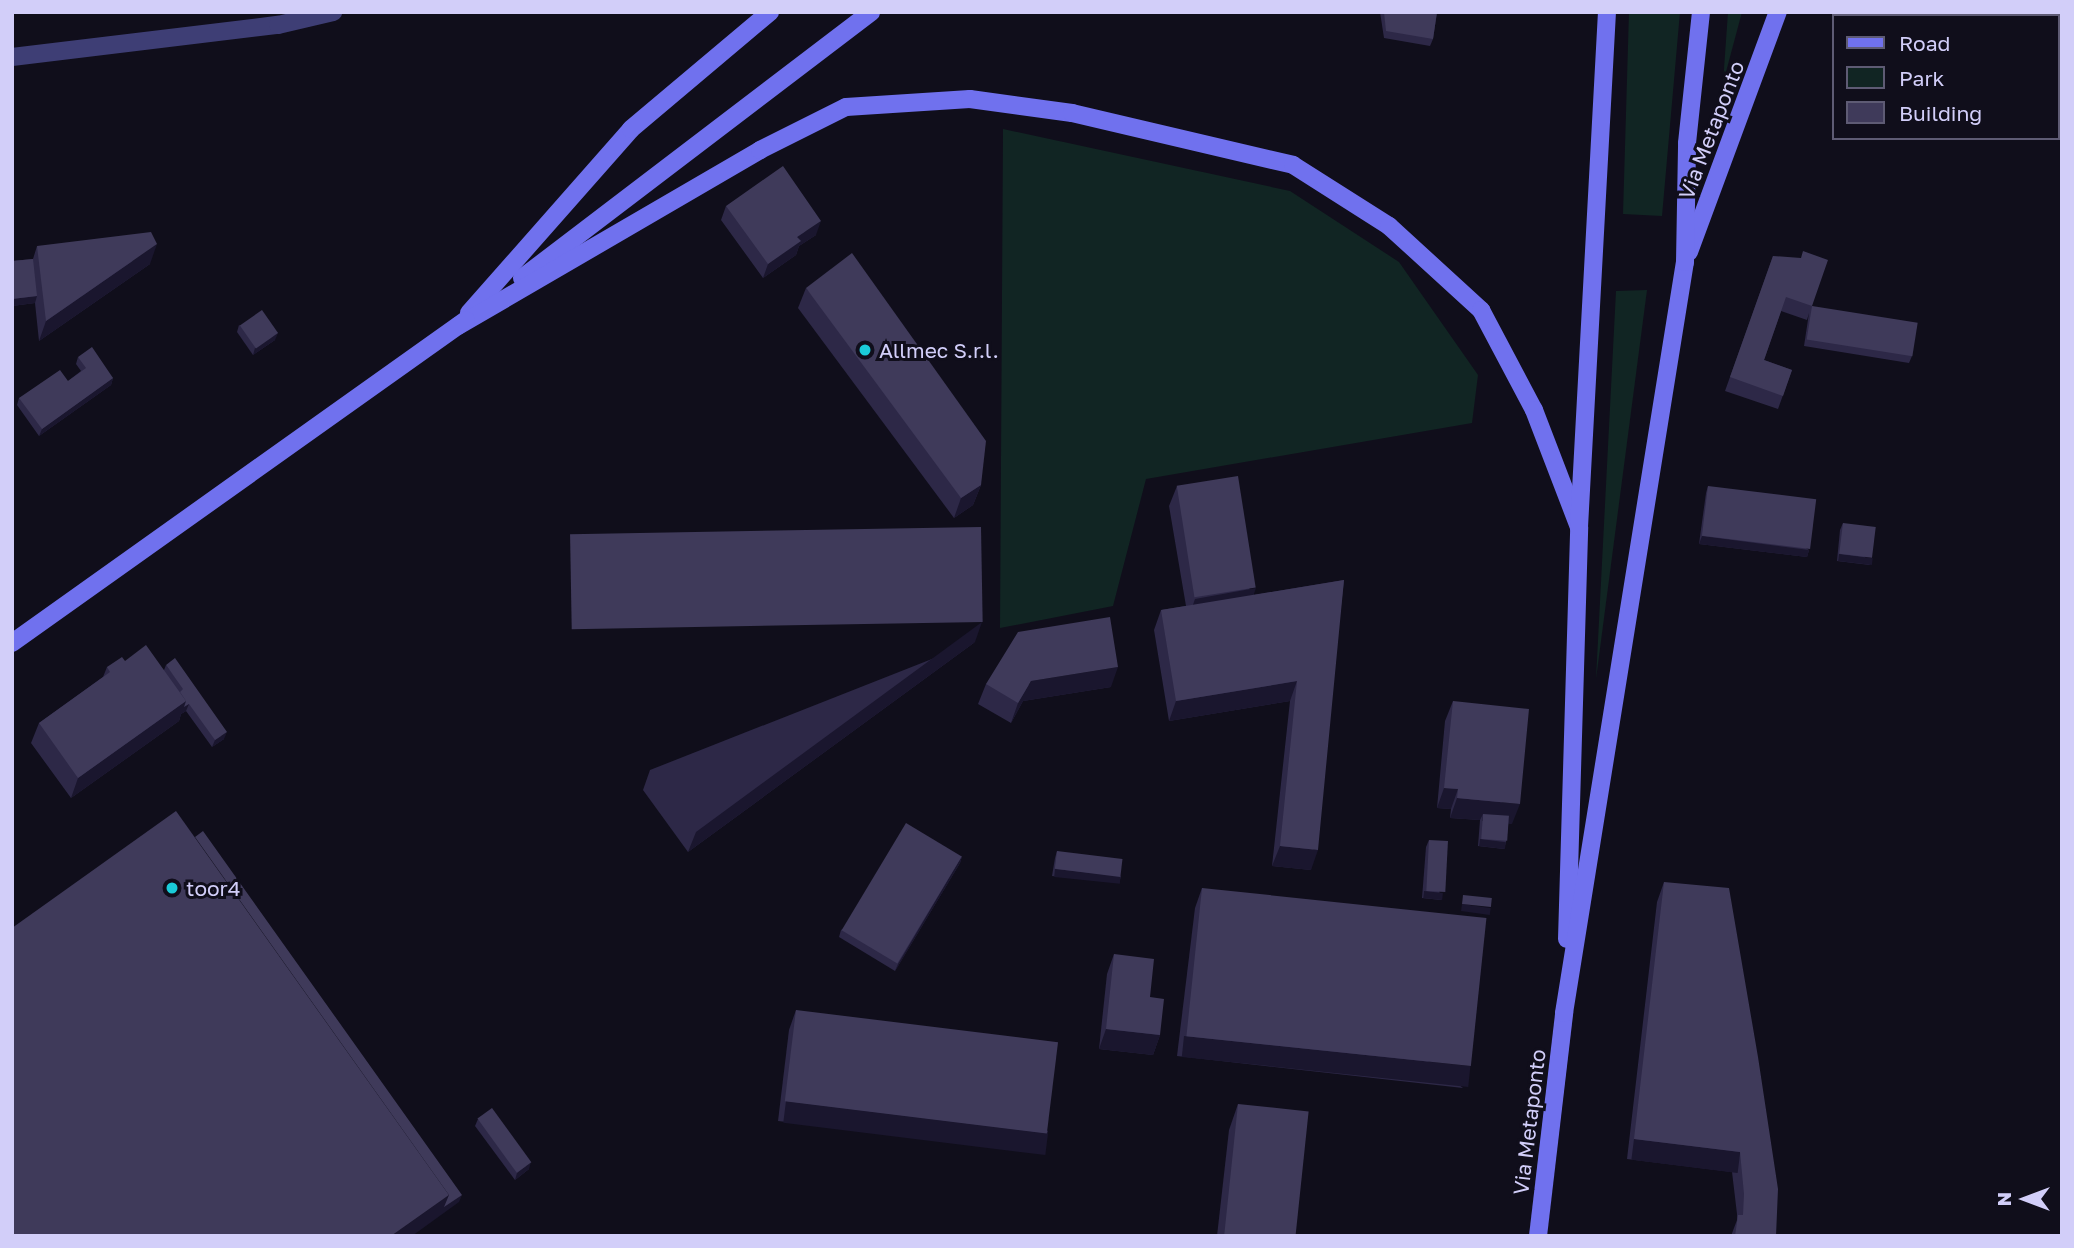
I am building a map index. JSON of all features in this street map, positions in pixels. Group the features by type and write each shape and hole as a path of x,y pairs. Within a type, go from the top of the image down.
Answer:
{"main road":[{"path":"458,326 631,128 771,12"},
{"path":"12,642 458,326 872,12"},
{"path":"1564,1013 1579,527 1607,12"},
{"path":"1564,1013 1685,262 1687,143 1701,12"},
{"name":"Via Metaponto","path":"1685,262 1778,12"},
{"path":"458,326 760,150 846,107 970,99 1072,113 1293,165 1390,226 1481,310 1534,410 1579,527"},
{"name":"Via Metaponto","path":"1538,1236 1564,1013"}],"lane":[{"path":"12,57 278,25 333,12"}],"green space":[{"path":"1629,12 1680,12 1662,216 1623,214"},
{"path":"1728,12 1742,12 1723,83"},
{"path":"1003,129 1290,191 1399,262 1478,375 1472,423 1146,479 1113,606 1000,628"},
{"path":"1647,290 1596,679 1616,291"}],"building":[{"path":"1384,12 1437,12 1433,39 1386,31"},
{"path":"783,166 821,221 797,237 801,241 768,264 726,206"},
{"path":"151,232 157,244 46,321 37,246"},
{"path":"1803,251 1828,260 1812,306 1786,297 1764,360 1792,370 1783,396 1730,377 1773,256 1801,258"},
{"path":"852,253 986,441 981,485 961,498 806,288"},
{"path":"33,259 37,296 12,299 12,261"},
{"path":"1812,306 1918,323 1912,356 1807,340"},
{"path":"262,310 278,333 256,348 240,325"},
{"path":"92,347 113,378 42,429 19,398 60,370 68,381 86,368 78,357"},
{"path":"1238,476 1256,588 1194,597 1177,486"},
{"path":"1708,486 1816,499 1810,549 1702,536"},
{"path":"1843,523 1876,527 1872,558 1839,554"},
{"path":"981,527 983,622 572,629 570,534"},
{"path":"1344,580 1318,850 1280,846 1297,681 1176,701 1161,610"},
{"path":"1110,617 1118,667 1031,681 1018,703 986,684 1018,632"},
{"path":"146,645 186,701 78,778 39,723 110,672 107,667 122,657 125,661"},
{"path":"175,658 227,732 215,740 189,704 184,707 186,701 180,692 183,689 166,665"},
{"path":"1453,701 1529,709 1520,804 1457,798 1458,789 1444,788"},
{"path":"176,811 449,1195 391,1236 12,1236 12,928"},
{"path":"1483,814 1509,816 1507,841 1481,839"},
{"path":"906,823 962,856 897,964 842,930"},
{"path":"203,831 462,1195 444,1207 449,1195 195,837"},
{"path":"1429,840 1448,841 1445,892 1426,891"},
{"path":"1057,851 1123,859 1120,877 1055,869"},
{"path":"1664,882 1729,888 1778,1189 1776,1236 1735,1236 1738,1215 1743,1215 1740,1152 1634,1139"},
{"path":"1202,888 1486,918 1471,1066 1186,1036"},
{"path":"1463,895 1492,898 1491,907 1462,904"},
{"path":"1114,954 1154,959 1150,997 1164,999 1160,1035 1106,1029"},
{"path":"796,1010 1058,1042 1047,1133 785,1101"},
{"path":"1238,1104 1309,1111 1296,1236 1224,1236"},
{"path":"492,1108 531,1162 517,1173 477,1119"}],"place":[{"name":"Allmec S.r.l.","path":"865,350"},
{"name":"toor4","path":"172,888"}]}
